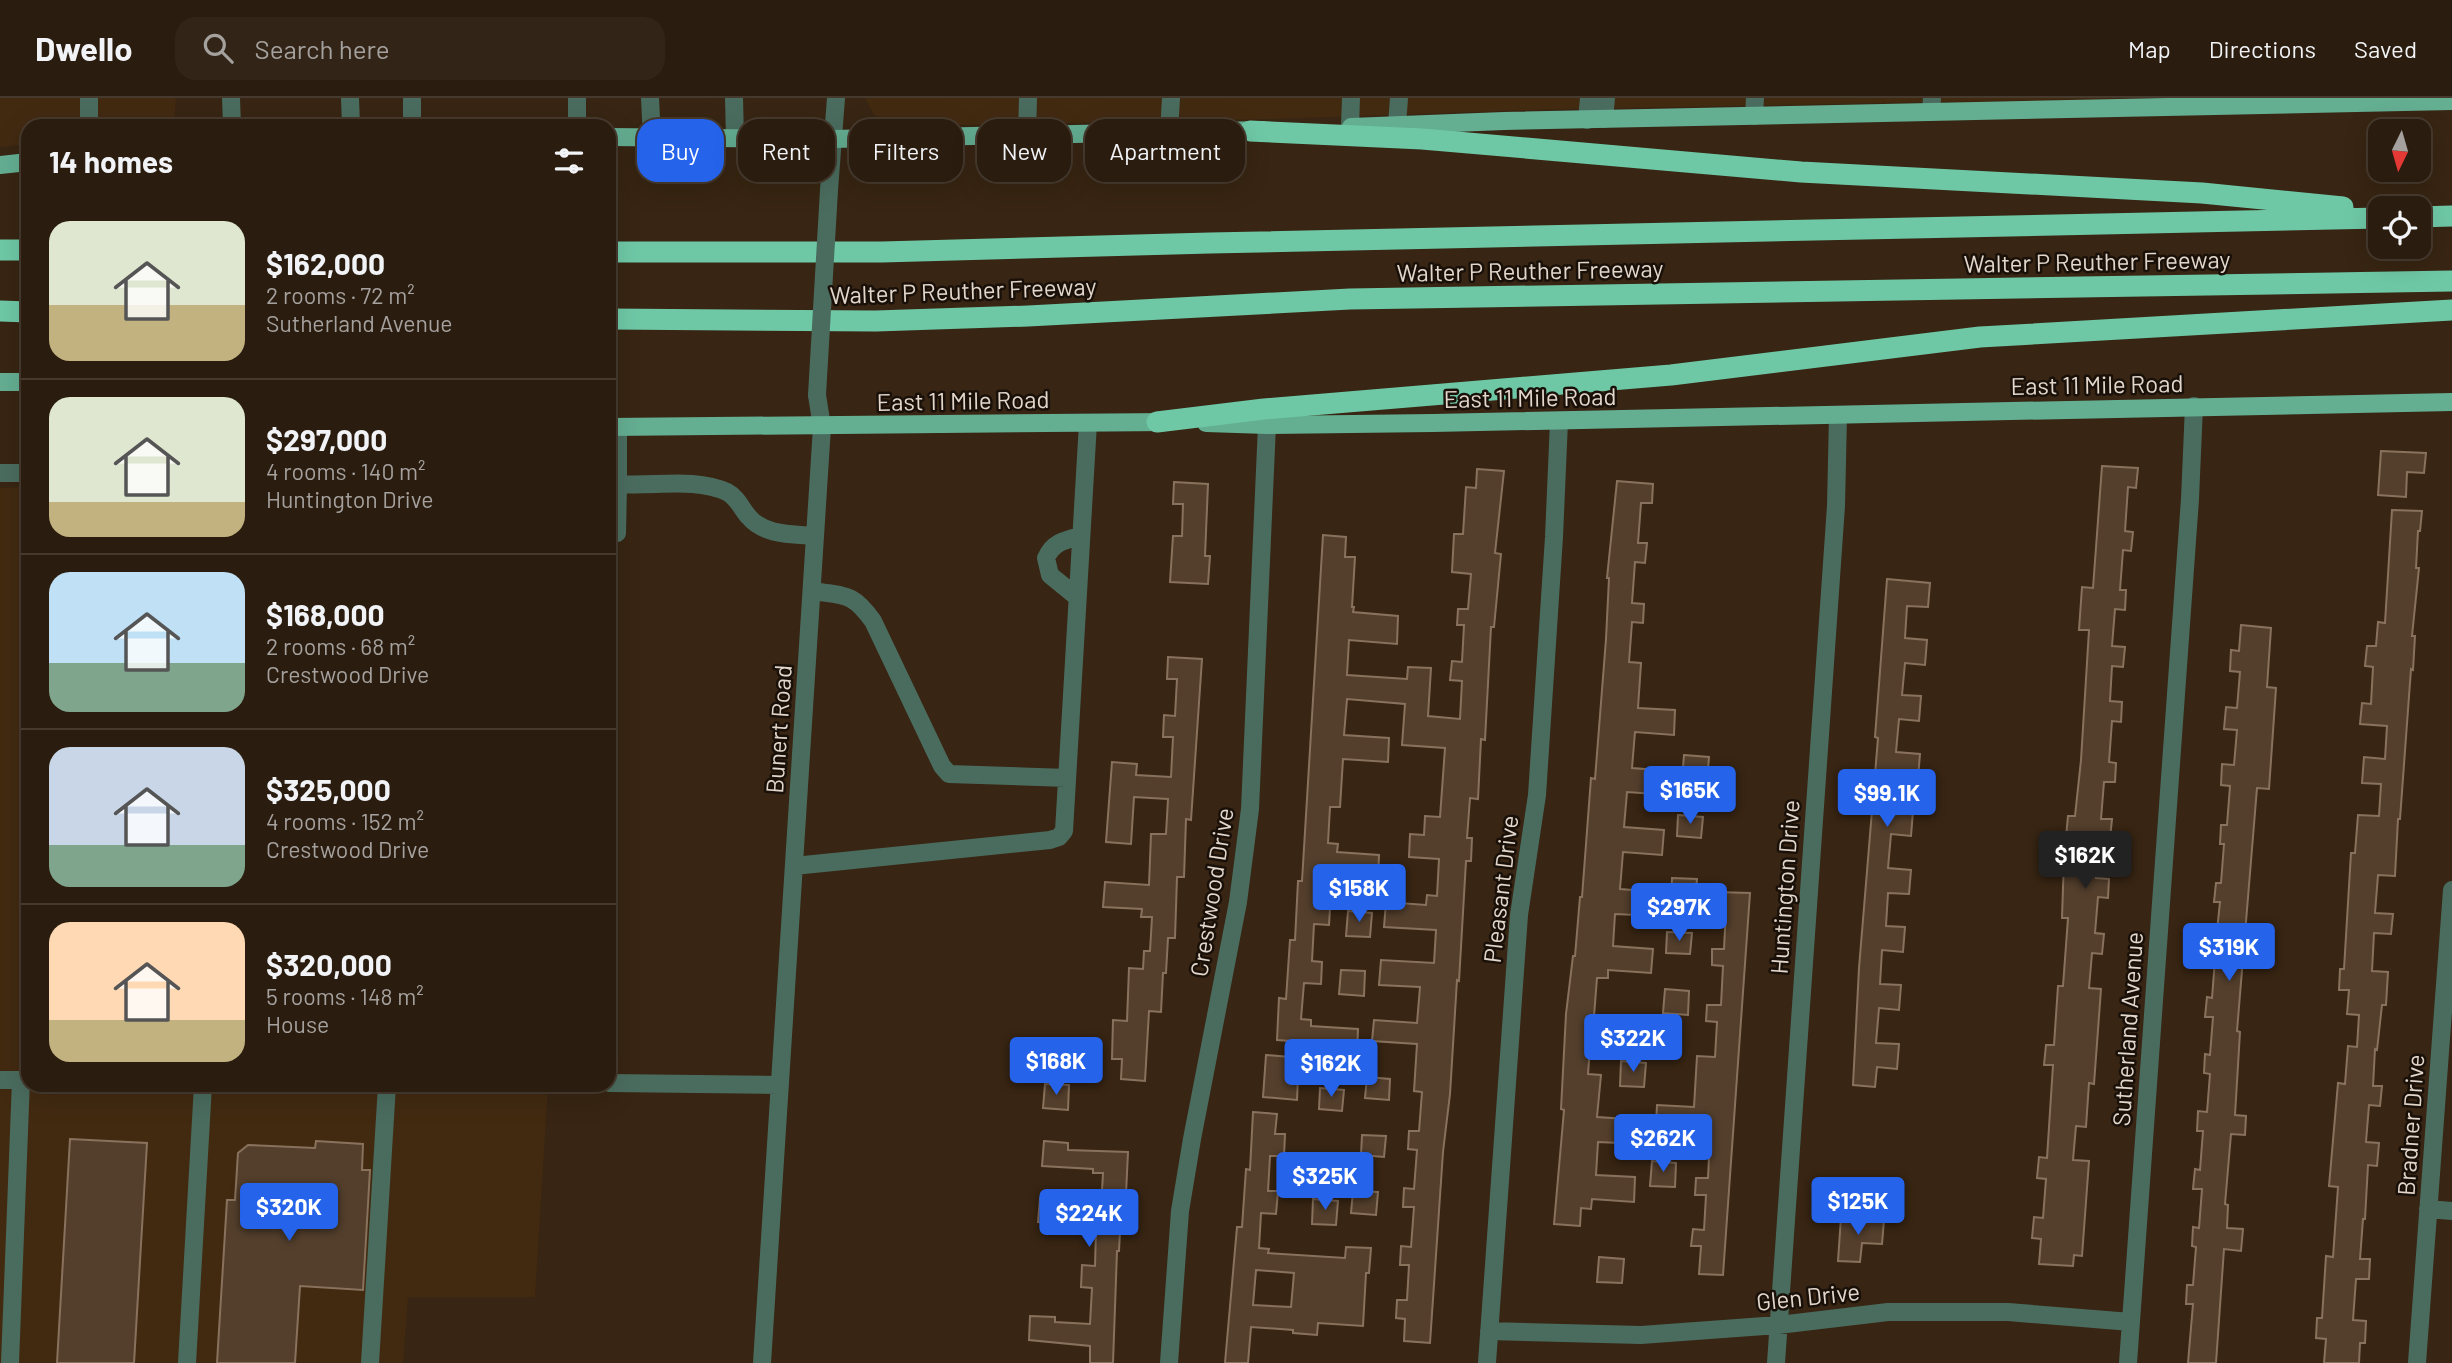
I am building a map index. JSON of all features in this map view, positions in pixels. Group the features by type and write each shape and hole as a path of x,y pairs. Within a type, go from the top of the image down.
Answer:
{"highway":[{"path":"1250,131 1422,139 1801,172 2202,193 2368,210"},
{"name":"Walter P Reuther Freeway","path":"616,252 882,252 2368,218"},
{"path":"0,250 21,250"},
{"name":"Walter P Reuther Freeway","path":"616,319 876,321 1350,299 2452,281"},
{"path":"1157,422 1264,410 1671,375 1980,337 2452,310"},
{"path":"0,312 21,312"}],"main road":[{"path":"1245,131 1595,119 1755,107 2452,101"},
{"path":"835,139 977,136"},
{"path":"616,137 637,138"},
{"path":"724,138 738,138"},
{"path":"0,165 21,163"},
{"path":"0,382 21,382"},
{"name":"East 11 Mile Road","path":"616,428 1559,421 2452,402"}],"street":[{"path":"89,98 89,119"},
{"path":"231,98 232,119"},
{"path":"350,98 351,119"},
{"path":"412,98 412,119"},
{"path":"577,98 578,119"},
{"path":"650,98 651,119"},
{"path":"734,98 735,138"},
{"name":"Bunert Road","path":"834,119 836,98"},
{"path":"1027,119 1028,98"},
{"path":"1170,119 1171,98"},
{"path":"1350,127 1351,98"},
{"path":"1397,125 1399,98"},
{"path":"1589,98 1595,119"},
{"path":"1595,119 1606,98"},
{"name":"Bunert Road","path":"762,1363 822,427 817,395 829,182"},
{"name":"Sutherland Avenue","path":"2128,1363 2190,499 2194,406"},
{"name":"Huntington Drive","path":"1776,1363 1836,506 1838,415"},
{"name":"Pleasant Drive","path":"1487,1363 1519,915 1537,795 1559,421"},
{"path":"794,866 1050,840 1059,837 1064,831 1088,423"},
{"name":"Crestwood Drive","path":"1169,1363 1180,1211 1238,902 1250,809 1267,425"},
{"path":"616,462 617,533"},
{"path":"0,473 21,473"},
{"path":"618,484 704,484 730,494 742,504 748,516 764,528 815,536"},
{"path":"1077,597 1051,575 1046,558 1050,548 1058,542 1081,536"},
{"path":"811,591 848,597 864,609 878,632 942,766 949,774 1067,778"},
{"name":"Bradner Drive","path":"2417,1363 2452,890"},
{"path":"0,1080 21,1080"},
{"path":"616,1083 780,1085"},
{"path":"10,1363 24,1092"},
{"path":"187,1363 203,1092"},
{"path":"370,1363 387,1092"},
{"path":"2428,1209 2452,1211"},
{"name":"Glen Drive","path":"1489,1331 1641,1335 1778,1325 1888,1312 2008,1312 2131,1322"}],"shaded area":[{"path":"0,98 176,98 174,119 21,119 21,145 0,147"},
{"path":"865,98 2157,98 1563,109 1267,119 1085,119 1085,123 1071,123 1071,119 977,119 977,125 963,125 963,119 887,119 874,115"},
{"path":"21,487 21,1092 548,1092 535,1297 408,1297 403,1363 0,1363 0,488"}],"building":[{"path":"2381,451 2426,453 2424,473 2407,472 2406,497 2378,495"},
{"path":"2102,466 2138,468 2136,488 2128,487 2125,531 2133,532 2131,551 2123,550 2120,590 2126,590 2125,610 2115,609 2112,646 2125,647 2123,667 2112,666 2110,701 2122,702 2121,722 2112,721 2109,762 2116,763 2115,782 2104,782 2101,819 2112,819 2110,839 2100,838 2096,878 2109,879 2108,898 2098,897 2095,933 2104,934 2102,954 2092,953 2089,988 2101,989 2094,1084 2089,1083 2086,1127 2076,1126 2073,1160 2089,1161 2082,1256 2074,1255 2073,1266 2039,1264 2041,1239 2032,1238 2034,1217 2043,1218 2046,1179 2037,1178 2039,1157 2047,1158 2053,1065 2044,1065 2046,1045 2054,1045 2058,986 2063,986 2068,918 2062,918 2064,858 2068,816 2075,816 2089,630 2079,630 2082,587 2093,588"},
{"path":"1477,469 1504,471 1495,553 1501,554 1494,627 1491,627 1485,740 1481,739 1478,799 1470,798 1467,838 1472,838 1471,861 1466,861 1430,1343 1404,1341 1405,1319 1396,1318 1397,1300 1407,1300 1409,1265 1400,1265 1401,1246 1411,1247 1414,1207 1403,1207 1404,1188 1414,1189 1417,1150 1408,1149 1409,1131 1419,1131 1422,1092 1414,1091 1417,1044 1372,1041 1374,1020 1417,1023 1420,987 1379,985 1381,960 1434,963 1436,930 1384,927 1386,902 1426,905 1427,895 1437,896 1439,859 1409,857 1410,834 1424,835 1425,816 1440,817 1445,748 1402,745 1405,704 1347,699 1344,735 1389,738 1388,762 1343,759 1340,807 1330,807 1328,843 1338,844 1337,852 1379,855 1378,878 1332,875 1329,925 1314,924 1312,961 1322,962 1321,984 1304,983 1301,1019 1311,1020 1311,1026 1358,1029 1357,1054 1332,1052 1333,1044 1277,1040 1279,998 1286,999 1290,940 1295,940 1298,881 1302,881 1323,535 1346,537 1345,557 1355,557 1353,612 1398,616 1397,644 1349,640 1347,675 1407,679 1408,667 1431,668 1428,716 1460,719 1462,681 1450,680 1452,661 1462,662 1464,625 1457,625 1458,609 1468,609 1471,574 1452,572 1454,534 1463,534 1466,487 1476,488"},
{"path":"1617,481 1653,484 1652,503 1641,503 1638,543 1647,543 1645,563 1635,562 1632,603 1644,604 1643,623 1632,622 1629,662 1641,663 1638,708 1675,710 1674,735 1635,732 1632,768 1670,771 1669,795 1627,792 1624,827 1664,830 1662,855 1623,852 1620,889 1659,892 1657,916 1615,914 1613,946 1653,949 1651,973 1608,970 1608,978 1597,978 1594,1016 1603,1017 1602,1036 1591,1035 1588,1074 1601,1075 1597,1117 1642,1120 1641,1144 1598,1142 1596,1175 1635,1177 1634,1202 1592,1199 1591,1209 1581,1208 1580,1226 1554,1224 1564,1110 1561,1109 1566,1014 1582,897 1591,778 1595,779 1606,639 1607,578"},
{"path":"1174,482 1208,484 1205,556 1210,556 1208,584 1170,582 1173,536 1182,536 1183,504 1173,504"},
{"path":"2392,510 2422,511 2418,531 2416,568 2419,568 2412,636 2415,636 2413,670 2411,669 2395,876 2378,875 2375,913 2393,914 2391,934 2374,933 2372,971 2388,972 2386,1005 2382,1005 2377,1050 2375,1049 2373,1086 2382,1086 2380,1106 2369,1105 2366,1142 2379,1143 2377,1166 2368,1165 2360,1259 2370,1259 2369,1279 2356,1279 2353,1320 2366,1321 2365,1343 2360,1343 2359,1363 2324,1363 2326,1339 2316,1338 2317,1318 2322,1318 2326,1256 2333,1257 2338,1187 2329,1186 2338,1083 2345,1084 2348,1046 2357,1047 2359,1015 2347,1014 2349,990 2339,990 2340,969 2344,969 2351,853 2355,853 2358,815 2379,816 2381,784 2362,783 2364,757 2385,759 2387,726 2360,724 2362,703 2371,704 2373,667 2365,666 2367,646 2376,646 2378,622 2385,623"},
{"path":"1887,579 1930,583 1928,607 1907,606 1905,638 1927,640 1925,665 1905,663 1902,695 1921,696 1919,721 1899,719 1896,752 1920,754 1918,778 1897,777 1895,809 1913,811 1911,836 1891,834 1888,868 1911,870 1909,894 1888,893 1886,926 1905,927 1903,952 1882,950 1880,984 1901,985 1899,1010 1879,1008 1876,1043 1899,1044 1897,1069 1877,1067 1875,1087 1853,1085"},
{"path":"2241,625 2271,628 2267,687 2276,688 2269,789 2257,788 2237,1031 2240,1032 2235,1115 2246,1116 2245,1135 2231,1134 2225,1204 2228,1205 2227,1228 2243,1229 2241,1251 2224,1249 2216,1363 2188,1363 2193,1304 2186,1304 2187,1285 2193,1285 2196,1247 2192,1246 2193,1227 2199,1228 2202,1189 2193,1189 2195,1169 2200,1170 2203,1131 2197,1131 2198,1111 2207,1112 2210,1074 2204,1073 2205,1054 2210,1055 2213,1017 2205,1017 2207,997 2212,998 2215,959 2209,959 2211,939 2216,940 2220,902 2214,902 2216,883 2221,883 2224,844 2220,844 2221,825 2227,825 2230,786 2221,785 2222,764 2234,765 2237,730 2224,729 2226,707 2237,708 2240,672 2230,671 2231,650 2239,651"},
{"path":"1168,657 1202,659 1191,820 1186,819 1184,877 1177,877 1175,938 1168,938 1161,1012 1149,1011 1145,1081 1121,1079 1122,1059 1112,1059 1113,1020 1127,1021 1129,968 1143,969 1144,951 1150,951 1152,917 1141,917 1142,909 1103,907 1105,882 1149,885 1151,834 1166,834 1168,799 1134,797 1131,844 1106,842 1112,762 1137,764 1136,775 1171,777 1173,737 1163,737 1164,715 1175,716 1177,679 1167,679"},
{"path":"1684,755 1709,757 1707,781 1682,780"},
{"path":"1678,815 1703,817 1701,838 1677,836"},
{"path":"1672,878 1697,879 1695,900 1671,899"},
{"path":"1716,892 1750,893 1723,1275 1699,1274 1701,1246 1691,1246 1693,1229 1704,1230 1706,1195 1695,1195 1696,1178 1708,1178 1710,1137 1699,1136 1699,1129 1656,1125 1657,1105 1694,1107 1697,1056 1715,1057 1717,1022 1706,1021 1707,1005 1721,1005 1723,966 1712,965 1712,949 1724,949 1726,909 1715,908"},
{"path":"1348,911 1372,913 1370,937 1346,936"},
{"path":"1667,932 1692,933 1690,954 1666,953"},
{"path":"1341,970 1365,971 1364,996 1339,994"},
{"path":"1665,989 1689,991 1688,1015 1663,1013"},
{"path":"1266,1055 1290,1057 1288,1077 1298,1077 1297,1100 1263,1097"},
{"path":"1621,1061 1646,1063 1644,1087 1620,1086"},
{"path":"1367,1077 1390,1079 1389,1100 1365,1098"},
{"path":"1045,1084 1069,1085 1068,1110 1043,1108"},
{"path":"1320,1088 1344,1090 1342,1111 1319,1109"},
{"path":"1253,1112 1277,1114 1275,1134 1285,1134 1284,1156 1270,1156 1268,1191 1278,1191 1276,1214 1261,1213 1259,1248 1269,1249 1268,1253 1345,1258 1346,1247 1371,1248 1369,1273 1366,1273 1363,1326 1318,1323 1317,1335 1251,1327 1248,1363 1225,1363 1237,1227 1242,1227 1246,1169 1250,1170","holes":["1256,1270 1294,1273 1291,1307 1253,1305"]},
{"path":"1362,1135 1386,1136 1384,1157 1361,1155"},
{"path":"70,1139 147,1143 134,1363 57,1363"},
{"path":"316,1141 363,1144 362,1170 370,1170 363,1290 300,1286 295,1363 217,1363 227,1200 235,1200 238,1153 248,1145 315,1148"},
{"path":"1044,1141 1068,1143 1068,1150 1128,1152 1126,1194 1122,1194 1117,1251 1113,1363 1090,1363 1090,1346 1029,1340 1030,1316 1055,1317 1055,1322 1090,1324 1092,1288 1081,1287 1082,1265 1095,1266 1096,1230 1086,1229 1086,1226 1038,1222 1040,1198 1064,1199 1064,1207 1101,1208 1103,1173 1093,1173 1093,1169 1042,1166"},
{"path":"1652,1161 1676,1163 1675,1187 1650,1186"},
{"path":"1353,1191 1378,1192 1376,1215 1351,1213"},
{"path":"1313,1199 1338,1201 1336,1225 1312,1224"},
{"path":"1841,1217 1884,1220 1882,1244 1862,1243 1860,1262 1838,1261"},
{"path":"1599,1257 1624,1259 1622,1283 1597,1282"}]}
